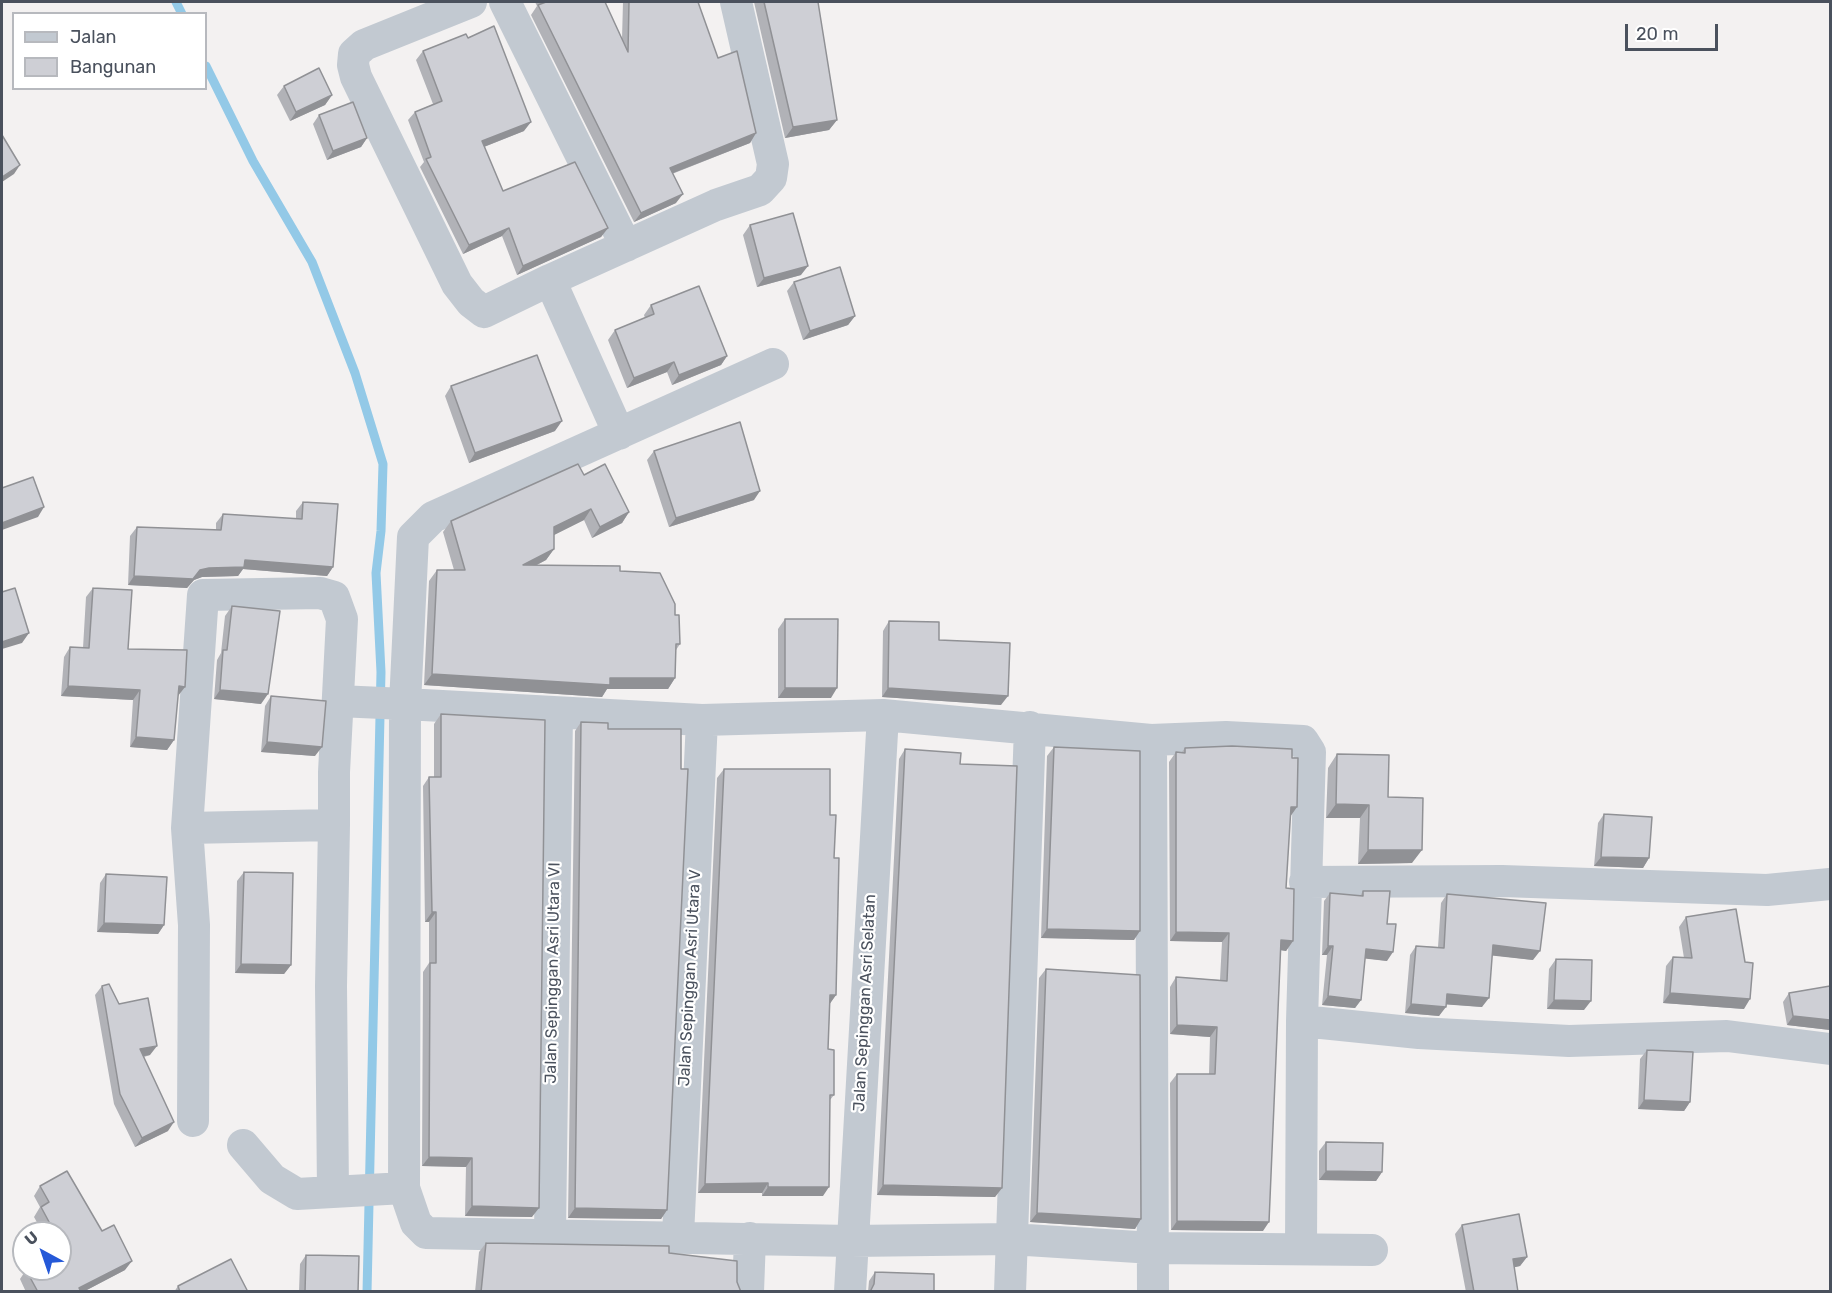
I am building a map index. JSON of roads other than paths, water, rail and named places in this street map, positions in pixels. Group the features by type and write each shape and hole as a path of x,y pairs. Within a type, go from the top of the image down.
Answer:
{"street":[{"path":"471,2 364,45 354,54 352,64 356,77 457,284 471,302 484,312 716,205 760,190 771,178 774,164 736,2"},
{"path":"505,2 626,246"},
{"path":"550,280 619,434"},
{"path":"773,364 469,499 432,517 413,537 403,704 404,1188 416,1223 426,1233 851,1241 1011,1239 1153,1248 1372,1250"},
{"path":"193,1121 194,925 187,828 203,595 320,593 334,597 342,619 342,702 334,772 331,986 333,1192"},
{"path":"342,702 702,720 883,715 1151,740 1226,737 1304,741 1310,752 1302,1021 1301,1249"},
{"name":"Jalan Sepinggan Asri Utara VI","path":"550,1234 557,712"},
{"name":"Jalan Sepinggan Asri Selatan","path":"850,1292 851,1241 883,715"},
{"name":"Jalan Sepinggan Asri Utara V","path":"678,1236 702,720"},
{"path":"1010,1292 1030,727"},
{"path":"1151,740 1153,1292"},
{"path":"187,828 334,825"},
{"path":"1305,882 1502,881 1767,890 1830,884"},
{"path":"1302,1021 1419,1033 1569,1041 1727,1036 1830,1048"},
{"path":"243,1144 272,1179 285,1189 297,1194 404,1188"},
{"path":"748,1292 750,1238"}],"waterway":[{"path":"176,2 181,12"},
{"path":"207,68 253,161 312,262 355,373 383,464 381,531 376,573 381,672 367,1292"}]}
